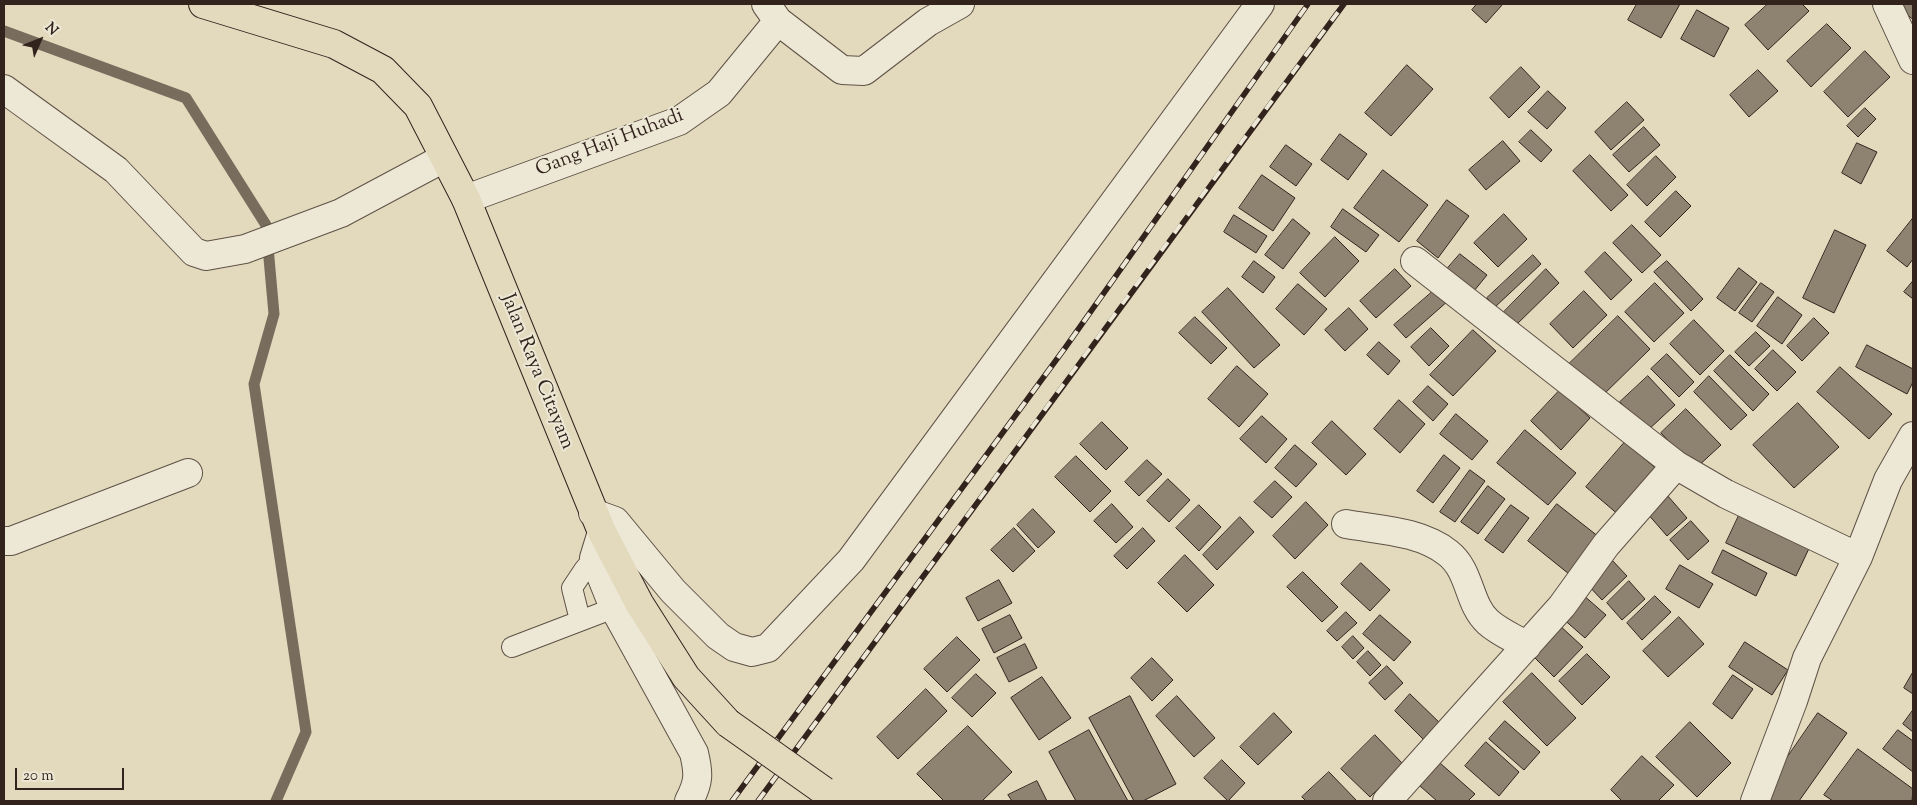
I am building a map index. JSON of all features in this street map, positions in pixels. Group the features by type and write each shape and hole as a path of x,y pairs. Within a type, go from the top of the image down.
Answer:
{"main road":[{"name":"Jalan Raya Citayam","path":"202,4 334,44 384,70 418,106 466,199 598,523 638,603 686,678 728,723 829,796"}],"street":[{"path":"772,13 842,70 864,71 928,22 960,4"},
{"path":"689,801 697,784 698,768 694,753 614,608 594,558 598,523 615,521 672,591 718,636 734,647 752,652 768,648 850,560 1260,4"},
{"path":"1887,4 1913,60"},
{"name":"Gang Haji Huhadi","path":"466,199 679,121 719,93 772,13"},
{"path":"4,89 116,170 194,252 206,256 245,249 341,212 444,158"},
{"path":"1415,261 1676,465 1726,494 1858,556"},
{"path":"1755,801 1794,701 1808,658 1858,556 1888,480 1913,436"},
{"path":"1388,801 1562,606 1606,545 1676,465"},
{"path":"4,541 11,541 188,473"},
{"path":"1346,524 1397,532 1432,542 1450,554 1464,571 1477,606 1487,621 1527,646"}],"lane":[{"path":"580,620 572,588 594,558"},
{"path":"512,647 614,608"}],"building":[{"path":"1477,4 1503,4 1486,23 1472,10"},
{"path":"1637,4 1680,4 1661,38 1628,20"},
{"path":"1768,4 1802,4 1809,11 1768,50 1745,25"},
{"path":"1894,4 1913,4 1913,19"},
{"path":"1697,10 1729,28 1714,57 1681,39"},
{"path":"1827,24 1851,48 1811,87 1787,61"},
{"path":"1865,51 1890,77 1848,117 1824,92"},
{"path":"1407,65 1433,89 1391,136 1365,113"},
{"path":"1521,67 1540,87 1509,118 1490,98"},
{"path":"1758,70 1778,91 1749,117 1730,95"},
{"path":"1548,91 1566,108 1547,129 1528,112"},
{"path":"1627,102 1644,120 1611,150 1595,132"},
{"path":"1865,108 1876,119 1858,137 1847,126"},
{"path":"1644,127 1660,145 1629,172 1613,155"},
{"path":"1531,130 1552,150 1541,162 1519,142"},
{"path":"1340,134 1367,154 1348,180 1321,160"},
{"path":"1503,141 1520,161 1486,190 1469,170"},
{"path":"1857,143 1877,152 1861,184 1842,173"},
{"path":"1286,145 1312,164 1296,186 1270,167"},
{"path":"1590,155 1628,195 1611,211 1573,171"},
{"path":"1656,156 1676,177 1647,206 1627,185"},
{"path":"1383,170 1428,205 1399,242 1354,208"},
{"path":"1262,175 1295,198 1273,231 1239,208"},
{"path":"1676,191 1691,206 1660,237 1645,222"},
{"path":"1447,200 1469,216 1438,258 1417,241"},
{"path":"1343,209 1379,235 1366,252 1331,227"},
{"path":"1504,214 1527,239 1498,267 1474,243"},
{"path":"1234,215 1267,236 1256,253 1224,232"},
{"path":"1913,218 1913,259 1907,267 1887,251"},
{"path":"1293,219 1310,233 1283,269 1265,255"},
{"path":"1632,225 1661,255 1642,273 1613,243"},
{"path":"1835,230 1866,245 1834,313 1803,298"},
{"path":"1335,237 1359,261 1325,297 1300,273"},
{"path":"1605,252 1632,280 1611,300 1585,272"},
{"path":"1460,254 1487,275 1474,291 1447,269"},
{"path":"1533,255 1541,264 1495,307 1487,298"},
{"path":"1254,261 1275,277 1263,293 1242,277"},
{"path":"1667,261 1703,299 1691,311 1654,272"},
{"path":"1739,268 1757,282 1735,311 1717,298"},
{"path":"1395,269 1411,286 1376,318 1360,301"},
{"path":"1546,269 1559,283 1514,327 1502,314"},
{"path":"1913,281 1913,299 1904,292"},
{"path":"1655,283 1684,313 1654,342 1625,312"},
{"path":"1761,283 1774,292 1752,322 1739,313"},
{"path":"1298,284 1327,309 1304,335 1276,309"},
{"path":"1438,287 1449,300 1406,338 1394,325"},
{"path":"1228,288 1280,345 1254,368 1202,312"},
{"path":"1584,291 1607,315 1573,348 1550,324"},
{"path":"1778,297 1802,315 1782,344 1757,326"},
{"path":"1349,308 1368,329 1345,351 1325,330"},
{"path":"1618,316 1650,349 1600,398 1568,365"},
{"path":"1195,317 1227,348 1211,364 1179,333"},
{"path":"1814,318 1829,333 1802,361 1787,346"},
{"path":"1694,320 1724,351 1700,375 1670,344"},
{"path":"1431,328 1449,346 1429,366 1411,347"},
{"path":"1473,330 1496,351 1453,396 1430,375"},
{"path":"1756,332 1770,346 1749,366 1735,352"},
{"path":"1379,342 1400,361 1388,375 1367,355"},
{"path":"1867,345 1913,369 1913,382 1907,394 1856,367"},
{"path":"1773,350 1796,372 1777,391 1755,369"},
{"path":"1667,354 1694,382 1679,397 1651,369"},
{"path":"1730,355 1769,394 1753,411 1714,371"},
{"path":"1237,366 1268,394 1239,427 1208,399"},
{"path":"1840,367 1892,414 1869,439 1817,392"},
{"path":"1648,376 1675,405 1647,431 1620,402"},
{"path":"1709,376 1747,415 1731,430 1694,392"},
{"path":"1428,386 1448,404 1433,421 1413,402"},
{"path":"1560,390 1590,418 1561,450 1531,421"},
{"path":"1399,400 1425,424 1400,453 1374,429"},
{"path":"1798,403 1839,447 1794,488 1753,445"},
{"path":"1686,409 1721,445 1695,469 1661,433"},
{"path":"1456,414 1488,441 1472,460 1440,434"},
{"path":"1262,416 1287,439 1266,463 1240,439"},
{"path":"1332,421 1366,454 1346,475 1312,443"},
{"path":"1102,422 1128,448 1106,470 1080,444"},
{"path":"1525,430 1576,473 1548,505 1497,463"},
{"path":"1625,442 1659,471 1620,516 1586,487"},
{"path":"1295,445 1317,464 1296,487 1275,468"},
{"path":"1444,455 1460,468 1433,503 1417,491"},
{"path":"1076,456 1111,491 1090,512 1055,477"},
{"path":"1147,460 1162,474 1139,496 1125,482"},
{"path":"1470,470 1485,481 1455,522 1440,512"},
{"path":"1168,479 1190,500 1169,522 1147,501"},
{"path":"1275,481 1292,497 1272,518 1254,502"},
{"path":"1488,486 1505,499 1478,534 1461,522"},
{"path":"1667,495 1687,518 1667,536 1647,513"},
{"path":"1306,502 1328,525 1295,559 1273,536"},
{"path":"1112,504 1133,527 1116,543 1094,521"},
{"path":"1557,504 1599,537 1569,574 1528,541"},
{"path":"1199,505 1221,527 1199,551 1176,528"},
{"path":"1511,505 1529,518 1503,553 1485,540"},
{"path":"1743,507 1813,540 1796,576 1726,543"},
{"path":"1033,509 1055,532 1038,548 1017,525"},
{"path":"1240,517 1254,532 1217,570 1203,555"},
{"path":"1691,521 1709,541 1688,560 1670,540"},
{"path":"1014,528 1035,551 1013,572 991,550"},
{"path":"1143,528 1155,541 1127,569 1114,556"},
{"path":"1723,550 1767,573 1756,596 1712,573"},
{"path":"1185,555 1214,585 1187,612 1158,583"},
{"path":"1610,558 1627,576 1602,600 1585,582"},
{"path":"1361,563 1390,590 1370,611 1341,584"},
{"path":"1680,565 1713,584 1699,608 1666,589"},
{"path":"1303,572 1338,607 1322,622 1287,587"},
{"path":"999,580 1012,603 978,621 966,598"},
{"path":"1629,581 1645,599 1622,620 1607,603"},
{"path":"1582,594 1606,615 1585,638 1561,617"},
{"path":"1655,596 1671,612 1642,640 1627,623"},
{"path":"1346,612 1357,623 1337,641 1327,631"},
{"path":"1010,615 1022,638 994,653 982,629"},
{"path":"1380,615 1411,642 1394,661 1363,634"},
{"path":"1679,617 1704,644 1668,677 1643,651"},
{"path":"1558,624 1583,647 1554,677 1530,653"},
{"path":"1353,636 1364,648 1353,659 1342,647"},
{"path":"957,637 980,660 947,692 924,669"},
{"path":"1745,642 1788,670 1772,695 1729,667"},
{"path":"1025,644 1037,668 1009,682 997,658"},
{"path":"1368,651 1381,665 1370,676 1357,662"},
{"path":"1587,654 1610,677 1582,705 1559,681"},
{"path":"1152,658 1173,680 1152,701 1131,678"},
{"path":"1387,666 1403,683 1385,700 1369,683"},
{"path":"1913,672 1913,694 1904,688"},
{"path":"1532,673 1576,718 1547,746 1503,702"},
{"path":"976,674 996,693 972,717 952,698"},
{"path":"1733,675 1753,689 1732,719 1713,704"},
{"path":"1042,677 1071,718 1039,740 1011,698"},
{"path":"926,689 947,711 898,759 877,737"},
{"path":"1410,694 1443,726 1427,743 1395,711"},
{"path":"1130,696 1176,784 1143,801 1134,801 1089,718"},
{"path":"1177,696 1215,738 1194,757 1156,716"},
{"path":"1913,710 1913,732 1903,724"},
{"path":"1274,713 1292,732 1258,765 1240,747"},
{"path":"1818,713 1847,733 1799,801 1766,801 1760,797"},
{"path":"1505,721 1540,752 1524,770 1489,739"},
{"path":"1690,722 1731,763 1697,797 1656,757"},
{"path":"968,726 1012,772 982,801 944,801 917,774"},
{"path":"1089,730 1128,801 1076,801 1049,752"},
{"path":"1898,730 1913,741 1913,772 1883,749"},
{"path":"1375,735 1403,764 1370,797 1341,769"},
{"path":"1486,742 1519,772 1499,796 1465,766"},
{"path":"1858,749 1913,789 1912,801 1833,801 1824,795"},
{"path":"1642,756 1674,785 1658,801 1622,801 1611,790"},
{"path":"1222,760 1245,783 1228,801 1204,778"},
{"path":"1440,763 1475,794 1468,801 1437,801 1420,786"},
{"path":"1329,772 1357,801 1306,801 1302,797"},
{"path":"1037,781 1047,801 1012,801 1008,795"}],"waterway":[{"path":"4,31 186,98 266,225 274,314 254,384 306,732 276,801"}],"railway":[{"path":"732,801 1065,348 1308,4"},
{"path":"758,801 1344,4"}]}
